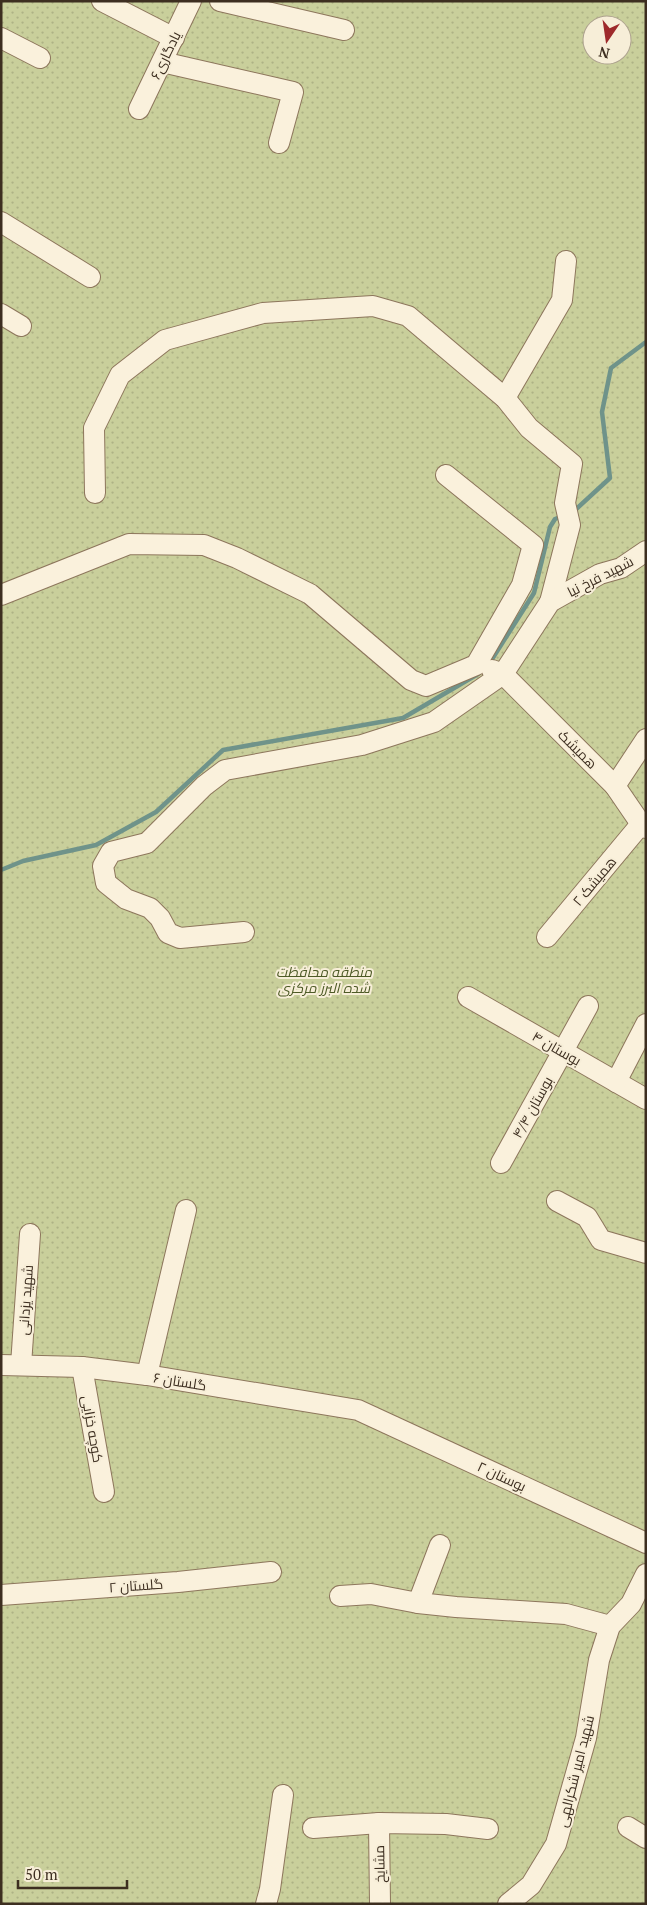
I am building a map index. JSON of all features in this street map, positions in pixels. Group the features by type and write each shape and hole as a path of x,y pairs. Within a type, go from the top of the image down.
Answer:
{"street":[{"path":"102,1 174,38"},
{"name":"یادگاری۶","path":"139,109 191,1"},
{"path":"220,1 344,30"},
{"path":"1,38 40,58"},
{"path":"162,62 293,92 279,144"},
{"path":"1,222 90,277"},
{"path":"505,398 562,300 566,261"},
{"path":"95,493 94,428 120,375 165,340 263,312 373,306 408,316 505,398 528,428 572,464 565,503 570,525 550,602"},
{"path":"1,314 21,326"},
{"path":"244,932 180,938 168,933 160,918 150,908 126,899 106,883 103,866 111,852 147,843 204,786 225,770 362,746 434,722 491,670 522,585 533,545 446,475"},
{"path":"1,595 129,544 204,545 237,558 310,594 411,680 426,686 491,670"},
{"name":"شهید فرخ نیا","path":"491,670 550,602 600,574 621,568 646,551"},
{"name":"همیشک","path":"491,670 615,786 643,826"},
{"path":"615,786 646,739"},
{"name":"همیشک ۲","path":"548,937 643,826"},
{"name":"بوستان ۴","path":"468,997 646,1099"},
{"name":"بوستان ۴/۴","path":"501,1163 588,1006"},
{"path":"616,1082 646,1024"},
{"path":"557,1201 587,1217 600,1240 646,1253"},
{"path":"146,1375 186,1210"},
{"name":"شهید یزدانی","path":"11,1365 30,1234"},
{"name":"گلستان ۶","path":"11,1365 82,1367 146,1375 358,1410"},
{"name":"کوچه خزایی","path":"82,1367 104,1492"},
{"name":"بوستان ۲","path":"358,1410 646,1543"},
{"path":"418,1603 440,1545"},
{"name":"گلستان ۲","path":"1,1595 178,1582 271,1572"},
{"name":"شهید امیر شکرالهی","path":"508,1904 530,1885 556,1844 586,1738 599,1660 610,1626 631,1604 646,1574"},
{"path":"340,1596 370,1594 418,1603 566,1614 610,1626"},
{"path":"266,1904 270,1889 283,1795"},
{"path":"312,1828 379,1823 446,1824 488,1829"},
{"name":"مشایخ","path":"379,1823 380,1904"},
{"path":"628,1827 646,1838"}],"green space":[{"name":"منطقه محافظت شده البرز مرکزی","path":"1,1 646,1 646,1904 1,1904"}],"waterway":[{"path":"573,512 610,478 602,412 611,368 646,342"},
{"path":"489,664 534,593 550,527 555,519 563,516"},
{"path":"1,870 23,861 96,845 156,812 223,750 403,718 478,674"}]}
